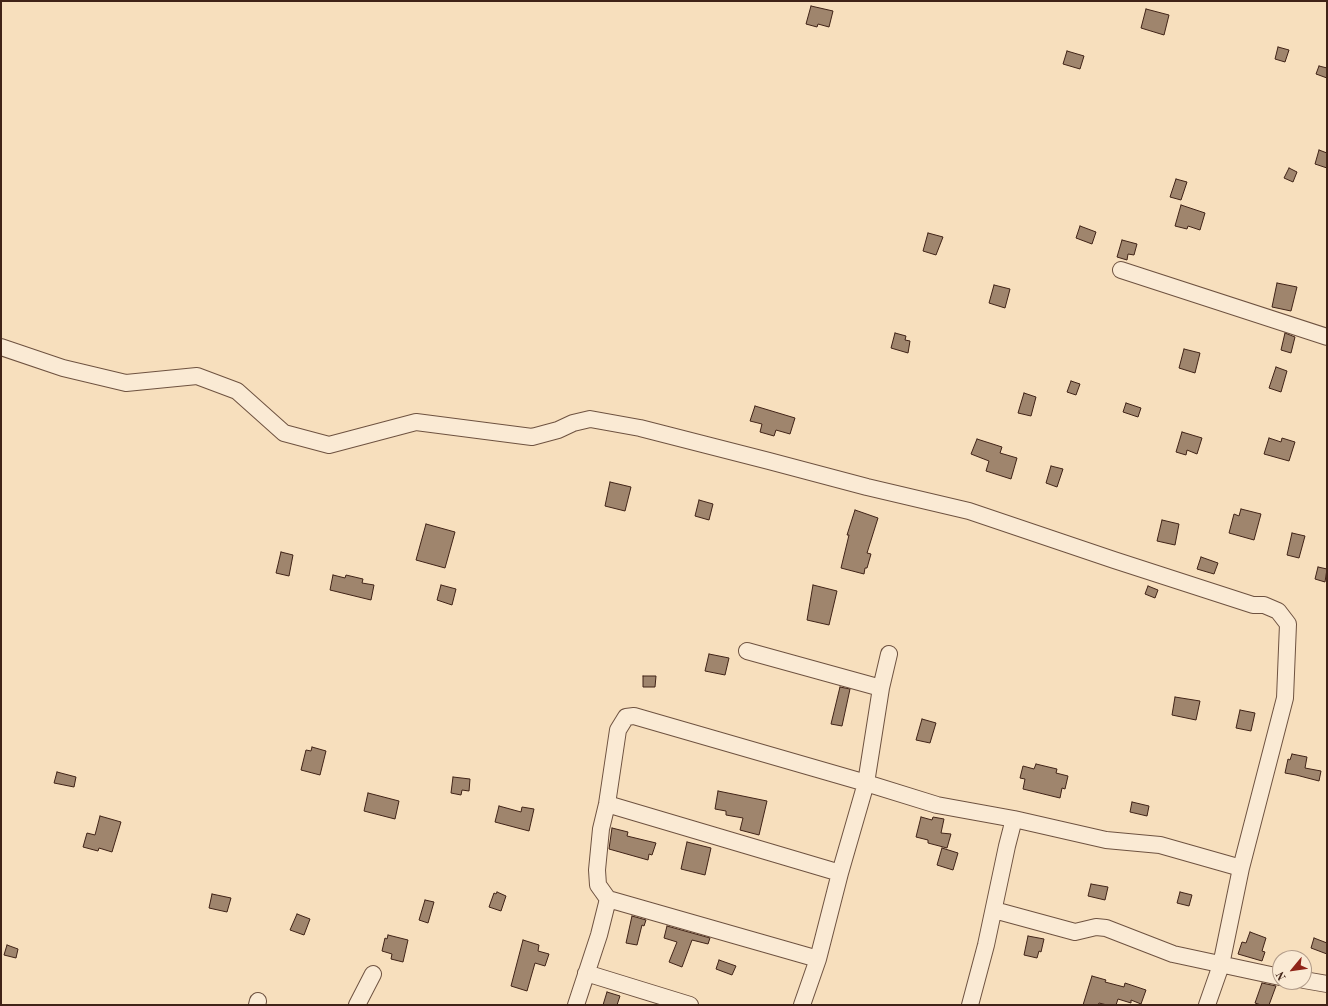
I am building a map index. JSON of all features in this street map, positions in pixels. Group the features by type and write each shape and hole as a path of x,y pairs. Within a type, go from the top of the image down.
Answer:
{"street":[{"path":"1121,270 1327,337"},
{"path":"1,348 63,368 126,383 197,376 238,391 284,433 329,445 416,422 532,437 558,430 573,423 590,419 640,428 867,487 969,511 1136,567 1253,604 1264,605 1278,611 1288,624 1285,698 1241,868 1221,965 1207,1005"},
{"path":"747,651 881,688"},
{"path":"802,1005 818,959 840,873 866,783 881,688 889,654"},
{"path":"818,959 608,899 598,886 597,870 601,829 607,804 618,730 626,717 642,718 937,805 1014,819 1106,840 1160,845 1241,868"},
{"path":"607,804 840,873"},
{"path":"970,1005 986,946 1014,819"},
{"path":"576,1005 608,899"},
{"path":"994,910 1075,932 1096,927 1106,928 1173,954 1272,975"},
{"path":"586,973 690,1005"},
{"path":"357,1005 373,974"},
{"path":"1312,981 1327,984"}],"building":[{"path":"811,6 833,11 829,27 818,24 817,27 806,24"},
{"path":"1146,9 1169,15 1164,35 1141,28"},
{"path":"1278,47 1289,50 1285,62 1275,59"},
{"path":"1067,51 1084,56 1080,69 1063,64"},
{"path":"1319,66 1327,68 1327,78 1316,74"},
{"path":"1319,150 1327,153 1327,168 1315,164"},
{"path":"1289,168 1297,172 1293,182 1284,178"},
{"path":"1176,179 1187,182 1181,200 1170,197"},
{"path":"1181,205 1205,213 1200,230 1188,226 1187,229 1175,226"},
{"path":"1080,226 1096,232 1092,244 1076,238"},
{"path":"928,233 943,237 936,255 923,251"},
{"path":"1122,240 1137,244 1134,255 1128,254 1127,260 1117,257"},
{"path":"1277,283 1297,287 1291,311 1272,307"},
{"path":"994,285 1010,289 1005,308 989,303"},
{"path":"895,333 906,336 905,340 910,341 908,353 891,348"},
{"path":"1285,333 1295,337 1291,353 1281,350"},
{"path":"1184,349 1200,353 1195,373 1179,368"},
{"path":"1276,367 1287,371 1281,392 1269,388"},
{"path":"1071,381 1080,384 1076,395 1067,392"},
{"path":"1024,393 1036,397 1031,416 1018,413"},
{"path":"1126,403 1141,408 1138,417 1123,412"},
{"path":"755,406 795,418 790,434 776,430 774,436 760,432 762,424 750,421"},
{"path":"1182,432 1202,438 1197,454 1187,450 1186,455 1176,452"},
{"path":"1269,438 1281,442 1282,438 1295,442 1289,461 1264,454"},
{"path":"977,439 1002,447 1000,453 1017,458 1011,479 986,471 989,461 971,454"},
{"path":"1051,466 1063,469 1057,487 1046,483"},
{"path":"610,482 631,487 625,511 605,506"},
{"path":"699,500 713,504 709,520 695,516"},
{"path":"1241,509 1261,514 1254,540 1229,533 1234,514 1239,516"},
{"path":"855,510 878,518 867,553 871,554 864,574 841,568 849,535 847,535"},
{"path":"1162,520 1179,524 1175,545 1157,541"},
{"path":"426,524 455,532 445,568 416,560"},
{"path":"1292,533 1305,536 1299,558 1287,555"},
{"path":"281,552 293,555 289,576 276,573"},
{"path":"1201,557 1218,563 1214,574 1197,569"},
{"path":"1318,567 1327,569 1325,582 1315,579"},
{"path":"333,575 345,578 346,575 363,579 362,583 374,585 371,600 330,590"},
{"path":"441,585 456,589 452,605 437,600"},
{"path":"813,585 837,591 829,625 807,620"},
{"path":"1148,586 1158,590 1155,598 1145,594"},
{"path":"709,654 729,658 725,675 705,671"},
{"path":"643,676 656,676 655,687 643,687"},
{"path":"840,687 850,689 842,726 831,724"},
{"path":"1175,697 1200,701 1196,720 1172,715"},
{"path":"1240,710 1255,713 1251,731 1236,728"},
{"path":"922,719 936,723 930,743 916,740"},
{"path":"312,747 326,751 320,775 301,770 306,750 311,751"},
{"path":"1292,754 1307,757 1305,768 1321,771 1319,781 1285,773 1288,759 1290,760"},
{"path":"1036,764 1057,769 1056,773 1068,776 1065,789 1062,788 1060,798 1023,789 1025,779 1020,778 1023,766 1034,769"},
{"path":"57,772 76,777 74,787 54,783"},
{"path":"453,777 470,779 469,791 462,790 461,795 451,793"},
{"path":"718,791 767,801 759,835 740,830 743,818 726,815 726,811 715,809"},
{"path":"368,793 399,801 395,819 364,811"},
{"path":"1132,802 1149,806 1147,816 1130,812"},
{"path":"499,806 521,812 522,807 534,809 529,831 495,822"},
{"path":"100,816 121,822 112,852 99,848 98,851 83,847 87,833 95,835"},
{"path":"921,817 932,820 933,817 944,819 941,833 951,834 947,848 928,843 928,840 916,837"},
{"path":"612,828 628,832 627,836 656,843 652,855 649,854 648,860 609,849"},
{"path":"687,842 711,848 705,875 681,869"},
{"path":"942,848 958,853 953,870 937,865"},
{"path":"1091,884 1108,887 1105,900 1088,896"},
{"path":"497,892 506,896 501,911 489,907 494,893 496,894"},
{"path":"1180,892 1192,895 1189,906 1177,903"},
{"path":"212,894 231,898 227,912 209,908"},
{"path":"425,900 434,902 428,923 419,920"},
{"path":"297,914 310,919 304,935 290,930"},
{"path":"632,916 646,920 644,926 642,925 637,945 626,943"},
{"path":"667,926 710,938 708,944 692,940 682,967 669,962 677,942 664,938"},
{"path":"1250,932 1266,938 1262,951 1265,952 1262,961 1238,954 1242,942 1246,943"},
{"path":"388,935 408,940 403,962 391,959 392,954 382,951 385,938 387,939"},
{"path":"1028,936 1044,939 1041,952 1039,951 1037,958 1024,955"},
{"path":"1314,938 1327,943 1327,954 1311,948"},
{"path":"523,940 539,945 538,951 549,954 545,966 535,963 527,991 511,986"},
{"path":"7,945 18,949 16,958 4,955"},
{"path":"719,960 736,966 732,975 716,969"},
{"path":"1092,976 1106,980 1105,982 1124,987 1125,983 1146,990 1141,1004 1131,1000 1131,1003 1118,999 1116,1005 1099,1003 1098,1005 1083,1005"},
{"path":"1262,983 1272,985 1272,990 1275,990 1269,1005 1255,1003"},
{"path":"607,992 620,996 617,1005 603,1005"}]}
